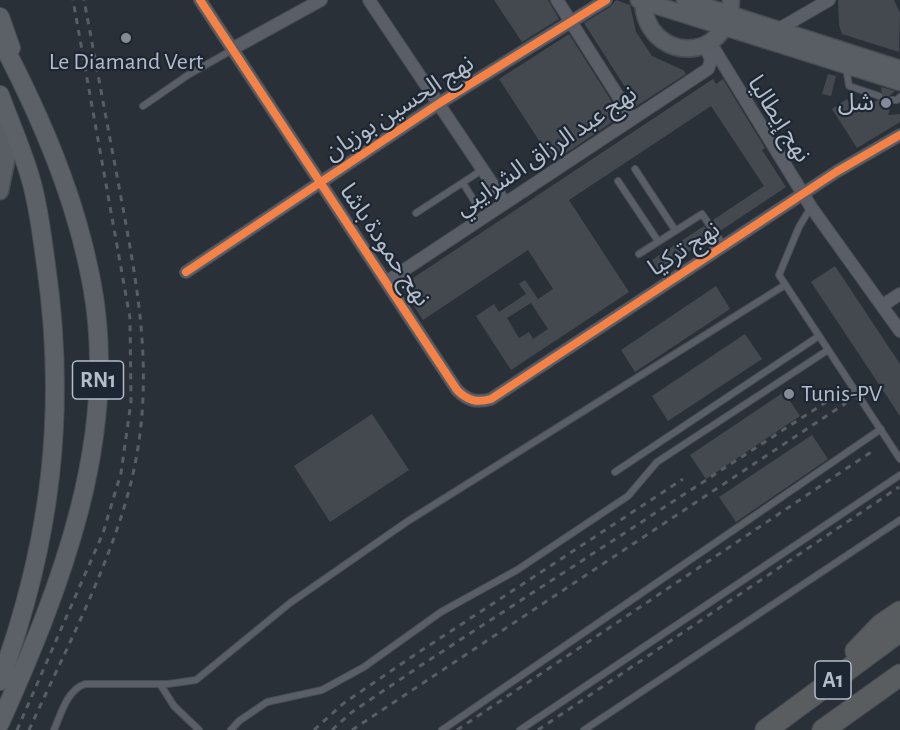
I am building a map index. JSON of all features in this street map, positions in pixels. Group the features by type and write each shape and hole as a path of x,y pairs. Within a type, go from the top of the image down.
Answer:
{"highway":[{"path":"837,677 855,651 881,625 900,612"},
{"name":"A1","path":"766,730 900,631"},
{"name":"A1","path":"823,730 900,675"}],"main road":[{"path":"730,13 707,44 690,49 675,47 661,40 651,30 644,16 642,0 730,13 846,67 900,82"},
{"path":"685,0 900,69"},
{"path":"0,17 26,89"},
{"name":"RN1","path":"0,39 26,89 68,189 83,241 93,286 98,387 94,443 71,541 34,646 0,723"},
{"path":"0,192 8,152 3,102"},
{"name":"RN1","path":"0,681 23,613 43,525 57,409 52,307 38,210 31,180 3,102"}],"street":[{"name":"نهج حمودة باشا","path":"200,0 457,390 476,402 491,399"},
{"path":"232,49 321,0"},
{"path":"369,0 506,203"},
{"path":"557,0 632,117"},
{"name":"نهج الحسين بوزيان","path":"186,272 438,104 606,0"},
{"path":"778,29 829,0"},
{"name":"نهج عبد الرزاق الشرايبي","path":"386,282 709,68 711,60 707,44"},
{"name":"نهج إيطاليا","path":"707,44 811,207 900,331"},
{"name":"نهج تركيا","path":"491,399 803,194 900,135"},
{"path":"883,305 900,294"}],"lane":[{"path":"143,106 188,75 232,49"},
{"path":"846,67 849,86 879,96"},
{"path":"416,213 483,169"},
{"path":"635,169 675,230"},
{"path":"618,181 658,241"},
{"path":"463,183 476,204"},
{"path":"811,207 799,226 779,275 900,459"},
{"path":"639,254 702,214 724,246"},
{"path":"54,730 77,687 90,683 160,684 196,680 290,603 408,521 785,285"},
{"path":"615,472 819,336"},
{"path":"231,730 239,721 267,702 322,690 364,667 441,612 518,570 628,496 657,462 828,350"},
{"path":"442,730 881,429"},
{"path":"520,730 900,475"},
{"path":"584,730 900,520"},
{"path":"160,684 174,706 199,730"}],"building":[{"path":"494,0 548,0 559,19 522,42"},
{"path":"616,0 630,5 636,32 652,56 683,70 686,74 635,107 630,99 632,98 584,23 610,7"},
{"path":"838,0 894,0 900,13 899,52 842,34 839,25"},
{"path":"569,34 621,116 553,162 499,79"},
{"path":"828,74 836,76 831,96 822,94"},
{"path":"713,79 716,84 723,79 765,148 762,150 786,187 720,231 713,220 764,186 711,106 569,200 629,292 511,370 476,316 494,304 499,312 526,294 519,284 525,280 538,299 553,289 528,250 423,320 401,286","holes":["531,303 548,329 533,339 529,332 519,338 507,318"]},
{"path":"881,87 895,91 887,98 891,105 888,115 900,114 900,122 857,148 832,109 847,99 856,113 883,99"},
{"path":"704,226 711,237 659,271 652,260"},
{"path":"835,266 900,364 900,416 811,282"},
{"path":"716,286 730,309 635,372 621,350"},
{"path":"745,334 762,359 668,421 652,396"},
{"path":"784,392 800,416 706,479 690,455"},
{"path":"372,414 409,470 330,522 294,466"},
{"path":"812,435 828,459 736,522 719,497"}],"railway":[{"path":"17,730 103,533 121,473 131,402 130,318 73,0"},
{"path":"29,730 87,604 114,538 133,474 143,402 142,332 138,298 84,0"},
{"path":"332,730 352,712 423,664 840,393"},
{"path":"352,730 846,403"},
{"path":"457,730 874,450"},
{"path":"314,730 344,703 416,654 683,479"},
{"path":"538,730 899,487"}],"cycle path":[{"path":"200,0 457,390 473,400 491,399 836,172 900,135"},
{"path":"186,272 438,104 606,0"}],"place":[{"name":"Le Diamand Vert","path":"126,38"},
{"name":"شل","path":"886,103"},
{"name":"Tunis-PV","path":"789,394"}]}
